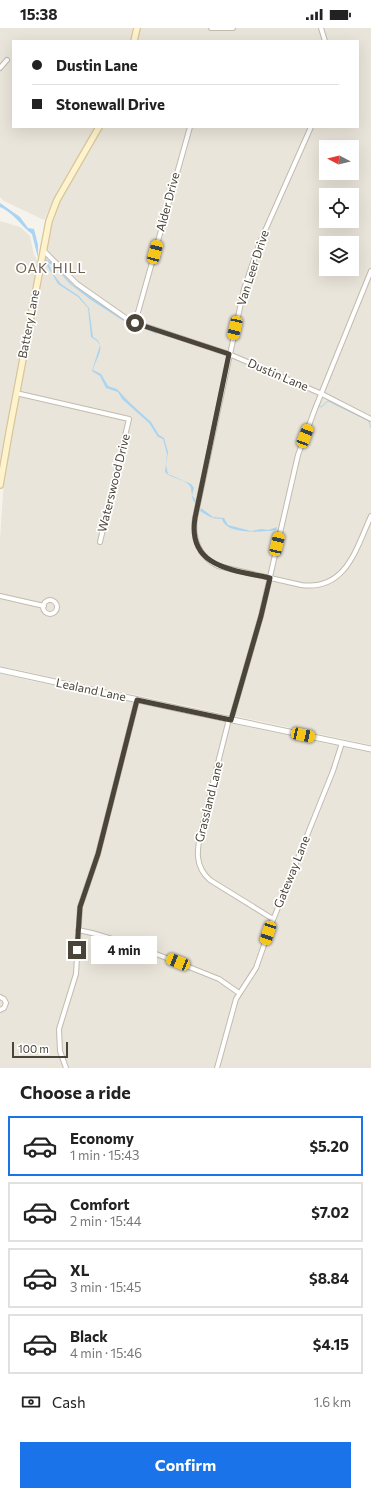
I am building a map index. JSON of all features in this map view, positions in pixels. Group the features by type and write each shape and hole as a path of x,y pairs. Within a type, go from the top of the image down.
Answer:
{"main road":[{"path":"134,40 136,28"},
{"name":"Battery Lane","path":"0,484 48,224 55,205 98,128"}],"street":[{"path":"211,28 233,28"},
{"path":"321,28 325,40"},
{"path":"0,68 7,60"},
{"name":"Alder Drive","path":"135,323 190,128"},
{"name":"Van Leer Drive","path":"311,128 254,257 242,298 195,518 194,535 202,553 215,564 224,568 302,585 313,586 327,583 336,578 350,563 371,516"},
{"name":"Dustin Lane","path":"43,250 77,284 112,310 135,323 229,354 322,394 371,419"},
{"name":"Grassland Lane","path":"273,919 210,880 203,873 198,860 198,848 230,719 259,624 298,455 371,271"},
{"name":"Waterswood Drive","path":"16,393 129,420 100,542"},
{"path":"0,596 44,606"},
{"name":"Lealand Lane","path":"0,670 371,749"},
{"path":"66,1068 60,1051 59,1029 76,974 81,902 98,854 137,700"},
{"name":"Gateway Lane","path":"217,1068 234,1005 239,993 255,971 273,919 336,764 342,743"},
{"path":"78,930 92,932 164,957 219,979 239,993"},
{"path":"0,997 4,999 6,1004 4,1008 0,1010"}],"shaded area":[{"path":"0,28 133,28 130,40 12,40 12,128 95,128 59,189 44,220 4,201 0,197"},
{"path":"139,28 371,28 371,745 0,666 0,540 4,478 50,226 58,204 101,128 359,128 359,40 136,40"},
{"path":"0,221 20,227 30,236 34,255 38,261 0,469"},
{"path":"0,674 371,753 371,1068 0,1068"}],"water":[{"path":"0,203 20,217 28,228 34,229 38,245 38,258 32,234 13,216 0,207"},
{"path":"44,258 52,263 73,285 128,322 158,332 157,334 122,320 91,300 70,284 53,265 48,263 54,275 61,284 79,296 89,308 93,337 100,345 91,337 88,308 78,297 58,284 44,263"},
{"path":"100,345 100,352 93,370 101,374 108,386 117,389 151,422 159,435 164,438 168,452 166,465 168,474 165,472 167,454 163,439 158,437 149,423 122,399 118,392 106,388 100,376 92,371"},
{"path":"168,474 191,484 194,488 192,495 190,486"},
{"path":"201,508 213,517 224,518 228,525 251,531 261,529 268,530 277,527 276,530 249,532 242,531 224,524 222,519 208,516 200,511"}],"waterway":[{"path":"319,406 321,407 328,401 369,421 371,428"}],"district":[{"name":"OAK HILL","path":"51,268"}],"route":[{"path":"77,950 78,917 80,907 98,854 137,700 231,720 261,616 270,578 224,568 215,564 199,549 194,535 194,523 229,354 135,323"}]}
